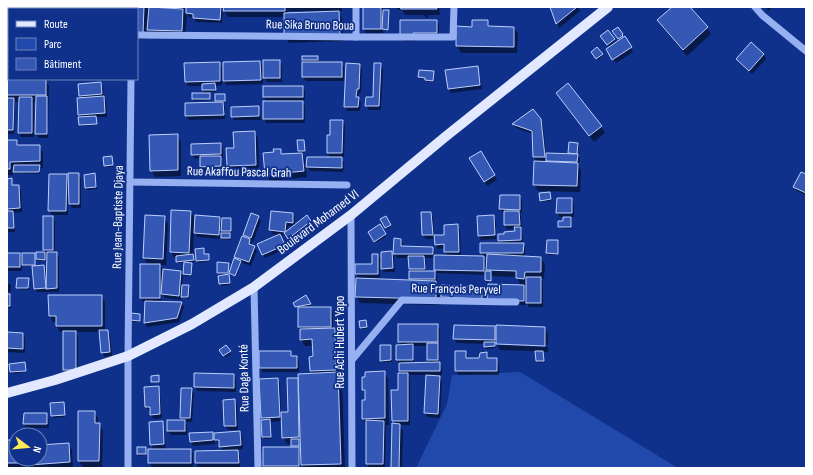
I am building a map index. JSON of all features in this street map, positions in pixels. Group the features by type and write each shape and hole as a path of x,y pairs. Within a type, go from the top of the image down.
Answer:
{"main road":[{"name":"Boulevard Mohamed VI","path":"7,393 54,380 128,356 192,324 254,287 351,215 445,137 608,7"}],"street":[{"path":"356,7 356,37"},
{"name":"Rue Sika Bruno Boua","path":"138,35 453,37 454,7"},
{"path":"755,7 762,15 806,51"},
{"name":"Rue Jean-Baptiste Djaya","path":"128,468 131,80"},
{"name":"Rue Akaffou Pascal Grah","path":"130,182 347,185"},
{"name":"Rue Achi Hubert Yapo","path":"351,215 352,468"},
{"name":"Rue Daga Konté","path":"254,287 258,468"},
{"name":"Rue François Peryvel","path":"352,360 402,300 516,302"}],"green space":[{"path":"520,372 678,468 416,468 447,404 452,375"}],"building":[{"path":"144,7 143,33 138,33 138,8 108,8"},
{"path":"149,7 183,9 182,31 147,30"},
{"path":"186,7 221,7 220,20 193,18 193,14 186,13"},
{"path":"224,7 285,7 285,11 223,11"},
{"path":"363,7 381,7 381,29 363,29"},
{"path":"400,7 436,7 437,9 401,9"},
{"path":"550,7 577,7 556,24"},
{"path":"672,7 690,7 708,27 683,50 657,20"},
{"path":"383,10 389,10 388,30 382,29"},
{"path":"339,11 340,35 284,36 284,13"},
{"path":"400,20 437,20 437,33 413,33 413,37 400,37"},
{"path":"472,20 488,20 488,26 514,27 514,47 456,46 456,26 472,27"},
{"path":"618,27 623,36 618,39 612,31"},
{"path":"608,30 615,39 607,45 600,36"},
{"path":"625,36 632,47 612,60 606,49"},
{"path":"751,42 764,54 749,71 736,59"},
{"path":"597,47 603,54 596,59 591,52"},
{"path":"302,56 318,56 318,60 302,60"},
{"path":"7,57 8,57 8,75"},
{"path":"263,60 280,60 280,78 263,78"},
{"path":"260,61 261,80 223,81 223,62"},
{"path":"220,62 220,81 185,82 184,63"},
{"path":"302,62 342,62 342,77 302,77"},
{"path":"346,63 360,64 359,89 357,89 356,97 359,97 358,107 344,107"},
{"path":"374,63 381,63 379,106 365,106 366,97 373,97"},
{"path":"478,66 480,85 448,89 445,70"},
{"path":"419,70 434,71 433,81 418,77"},
{"path":"7,79 46,80 46,95 7,95"},
{"path":"101,82 102,94 79,96 78,84"},
{"path":"215,83 216,90 202,90 202,84"},
{"path":"568,83 602,126 589,136 556,93"},
{"path":"263,86 303,86 303,97 263,97"},
{"path":"192,93 210,93 210,99 192,99"},
{"path":"215,94 225,94 225,101 215,101"},
{"path":"36,96 47,96 47,134 35,134"},
{"path":"104,96 105,113 78,115 77,98"},
{"path":"19,97 32,97 32,133 18,133"},
{"path":"7,98 14,98 13,130 7,130"},
{"path":"263,101 303,101 303,119 263,119"},
{"path":"223,102 224,115 185,116 185,103"},
{"path":"259,106 259,116 231,117 231,107"},
{"path":"533,109 541,119 545,157 533,157 532,131 512,124"},
{"path":"96,116 97,124 79,125 78,117"},
{"path":"330,120 343,120 342,153 327,153 327,135 330,135"},
{"path":"255,131 256,165 227,166 226,148 234,148 233,132"},
{"path":"178,134 178,170 150,171 149,135"},
{"path":"7,140 17,140 17,145 40,145 40,161 10,162 10,169 7,169"},
{"path":"297,140 304,140 305,151 298,151"},
{"path":"569,142 578,143 577,154 568,153"},
{"path":"221,143 221,154 191,155 191,144"},
{"path":"273,149 281,149 281,154 302,153 304,171 265,175 263,153 274,152"},
{"path":"481,151 495,175 484,182 469,158"},
{"path":"546,153 578,154 577,162 546,161"},
{"path":"112,156 113,165 104,166 103,157"},
{"path":"200,156 221,156 221,166 200,167"},
{"path":"307,157 342,157 342,168 306,167"},
{"path":"534,161 578,163 577,186 533,185"},
{"path":"14,165 40,165 39,172 13,172"},
{"path":"801,172 806,174 806,193 793,187"},
{"path":"68,173 79,173 79,204 69,204"},
{"path":"95,173 96,187 85,188 84,175"},
{"path":"49,174 67,174 66,211 48,211"},
{"path":"12,178 12,185 19,185 20,208 7,209 7,179"},
{"path":"550,192 551,199 540,201 539,193"},
{"path":"500,195 520,195 520,210 499,209"},
{"path":"557,198 572,198 572,213 556,213"},
{"path":"171,210 191,211 189,253 170,252"},
{"path":"7,211 13,211 14,228 7,228"},
{"path":"271,211 293,213 293,223 286,222 285,232 269,230"},
{"path":"504,211 519,211 520,225 504,225"},
{"path":"421,212 431,212 433,235 422,235"},
{"path":"251,213 259,216 251,238 243,235"},
{"path":"145,215 165,216 163,259 143,258"},
{"path":"195,215 220,217 219,235 194,233"},
{"path":"307,215 311,221 288,239 284,233"},
{"path":"494,215 495,235 478,236 477,216"},
{"path":"43,216 53,216 53,250 43,250"},
{"path":"386,216 391,225 385,228 380,219"},
{"path":"563,217 571,217 571,227 558,227 558,221 563,221"},
{"path":"222,218 231,218 231,231 221,231"},
{"path":"380,224 386,234 374,242 368,232"},
{"path":"458,224 459,252 444,252 444,244 435,245 434,235 444,235 444,225"},
{"path":"514,227 521,227 521,240 498,241 498,234 515,231"},
{"path":"221,233 230,233 230,238 221,238"},
{"path":"280,234 285,245 262,255 257,244"},
{"path":"242,236 250,239 249,244 255,246 249,262 234,257"},
{"path":"394,238 401,239 401,246 433,247 433,254 393,254"},
{"path":"547,240 558,240 558,254 546,253"},
{"path":"480,243 524,243 523,253 480,253"},
{"path":"204,248 204,254 209,254 209,260 196,261 195,249"},
{"path":"392,251 393,268 381,269 381,252"},
{"path":"36,252 45,252 45,260 36,259"},
{"path":"47,252 57,252 57,288 46,289"},
{"path":"7,253 20,253 20,267 7,267"},
{"path":"22,253 35,253 35,265 22,265"},
{"path":"193,254 194,260 176,262 176,256"},
{"path":"372,254 378,254 378,274 355,274 355,264 372,264"},
{"path":"487,254 541,257 541,272 525,272 524,279 516,278 516,271 486,270"},
{"path":"434,255 484,256 484,271 434,270"},
{"path":"408,256 424,256 425,269 409,269"},
{"path":"234,258 241,261 235,276 229,273"},
{"path":"184,262 192,263 191,275 183,274"},
{"path":"217,262 229,263 228,273 217,273"},
{"path":"140,264 160,264 160,298 140,298"},
{"path":"44,265 46,288 34,289 32,266"},
{"path":"163,269 181,271 179,296 161,294"},
{"path":"409,271 435,271 435,279 409,279"},
{"path":"485,271 491,271 491,281 485,280"},
{"path":"229,274 230,283 219,284 218,276"},
{"path":"526,277 541,277 541,303 526,303"},
{"path":"17,278 29,278 28,288 16,288"},
{"path":"356,278 436,281 436,299 355,297"},
{"path":"488,284 524,285 524,301 487,300"},
{"path":"182,285 189,285 188,297 181,297"},
{"path":"441,285 482,287 482,299 441,297"},
{"path":"7,294 10,294 10,306 7,306"},
{"path":"48,295 102,295 102,326 56,326 56,316 49,316"},
{"path":"306,295 311,304 295,307 293,303"},
{"path":"145,301 182,302 177,318 144,323"},
{"path":"298,307 331,307 331,327 298,327"},
{"path":"131,313 140,314 140,321 130,320"},
{"path":"366,320 367,327 360,328 359,321"},
{"path":"398,324 438,324 438,342 398,342"},
{"path":"454,325 495,326 495,340 453,339"},
{"path":"496,325 545,327 545,346 496,344"},
{"path":"335,328 336,370 310,371 309,357 313,356 312,339 300,340 300,329"},
{"path":"99,330 108,330 110,352 101,353"},
{"path":"63,331 76,331 76,370 63,370"},
{"path":"7,332 23,333 23,349 7,348"},
{"path":"484,342 495,342 495,346 484,347"},
{"path":"427,343 438,343 438,360 427,360"},
{"path":"413,344 413,360 396,360 396,345"},
{"path":"226,345 231,351 223,356 219,350"},
{"path":"380,345 391,345 391,360 380,361"},
{"path":"259,351 291,351 291,356 297,356 297,368 259,368"},
{"path":"455,351 466,351 466,358 479,358 480,353 487,352 487,358 497,358 497,371 455,371"},
{"path":"535,351 543,351 544,361 536,361"},
{"path":"25,362 26,371 10,372 9,364"},
{"path":"440,362 440,371 399,371 399,363"},
{"path":"385,371 385,418 362,419 362,400 365,400 365,390 362,390 362,377 365,377 365,372"},
{"path":"338,372 341,464 301,465 298,374"},
{"path":"194,373 234,374 234,388 194,387"},
{"path":"398,373 408,373 408,421 392,421 391,390 398,390"},
{"path":"159,375 159,382 151,382 151,376"},
{"path":"426,375 440,376 438,414 424,413"},
{"path":"278,378 280,417 261,418 259,379"},
{"path":"287,378 298,378 299,437 282,438 281,412 288,412"},
{"path":"159,386 160,414 150,415 150,407 145,407 144,387"},
{"path":"181,388 192,388 190,418 180,418"},
{"path":"235,399 236,426 224,426 223,400"},
{"path":"64,402 65,415 51,416 50,403"},
{"path":"78,411 95,411 95,423 100,423 99,461 78,461"},
{"path":"24,413 47,413 47,424 23,424"},
{"path":"270,419 271,437 262,437 261,420"},
{"path":"167,420 185,420 185,431 167,431"},
{"path":"366,420 384,421 383,464 366,464"},
{"path":"163,421 164,444 150,445 149,422"},
{"path":"392,423 400,424 399,468 391,468"},
{"path":"240,431 241,445 219,447 219,440 214,440 214,433"},
{"path":"213,432 213,440 190,442 189,433"},
{"path":"291,439 299,439 299,446 291,446"},
{"path":"7,440 8,440 8,463"},
{"path":"69,443 70,462 48,464 48,444"},
{"path":"137,447 146,447 146,454 137,454"},
{"path":"263,447 299,447 299,466 263,466"},
{"path":"148,449 191,449 191,463 148,463"},
{"path":"238,450 239,463 195,463 195,451"}]}
